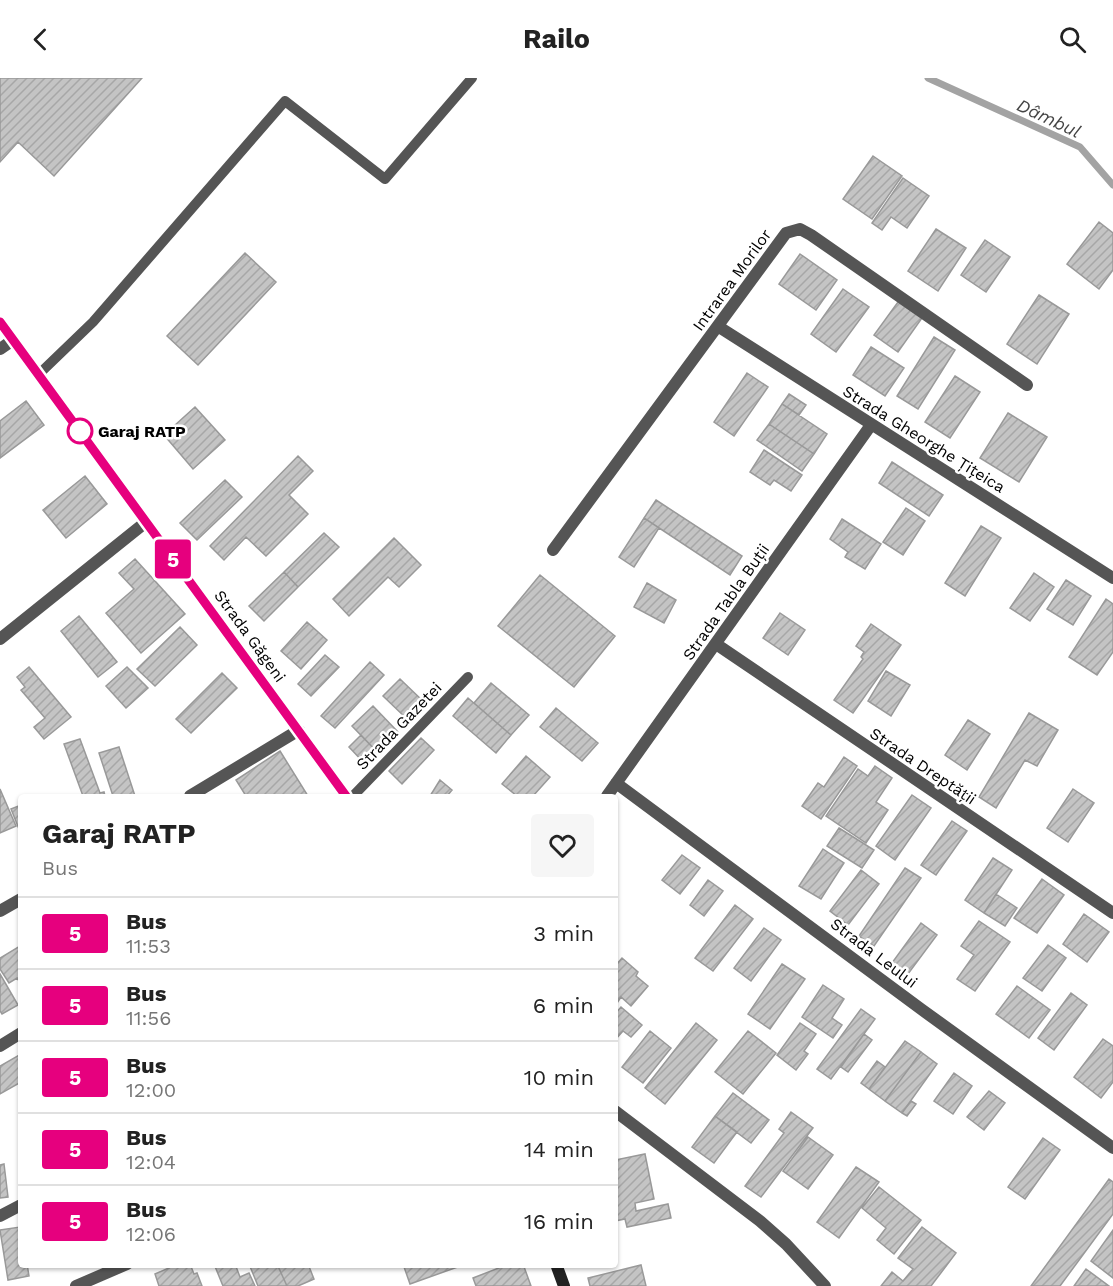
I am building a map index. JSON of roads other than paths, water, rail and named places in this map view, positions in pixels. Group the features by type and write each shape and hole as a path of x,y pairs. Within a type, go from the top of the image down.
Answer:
{"main road":[{"name":"Strada Găgeni","path":"0,322 345,794"},
{"path":"557,1268 564,1286"}],"street":[{"name":"Intrarea Morilor","path":"553,550 786,233 800,229 1027,385"},
{"name":"Strada Gheorghe Țițeica","path":"719,327 1113,578"},
{"path":"0,349 13,340"},
{"name":"Strada Tabla Buții","path":"608,794 871,425"},
{"path":"0,639 146,522"},
{"name":"Strada Dreptății","path":"716,644 1113,913"},
{"path":"193,794 299,730"},
{"name":"Strada Leului","path":"616,783 921,1010 1113,1148"},
{"path":"0,911 18,901"},
{"path":"0,1046 18,1035"},
{"path":"618,1113 760,1221 786,1244 825,1286"},
{"path":"0,1216 18,1207"},
{"path":"76,1286 118,1268"}],"lane":[{"path":"39,374 93,322 285,101 385,179 472,78"},
{"name":"Strada Gazetei","path":"355,794 468,677"}],"waterway":[{"name":"Dâmbul","path":"928,78 1080,147 1113,185"}],"place":[{"name":"Garaj RATP","path":"80,431"}]}
